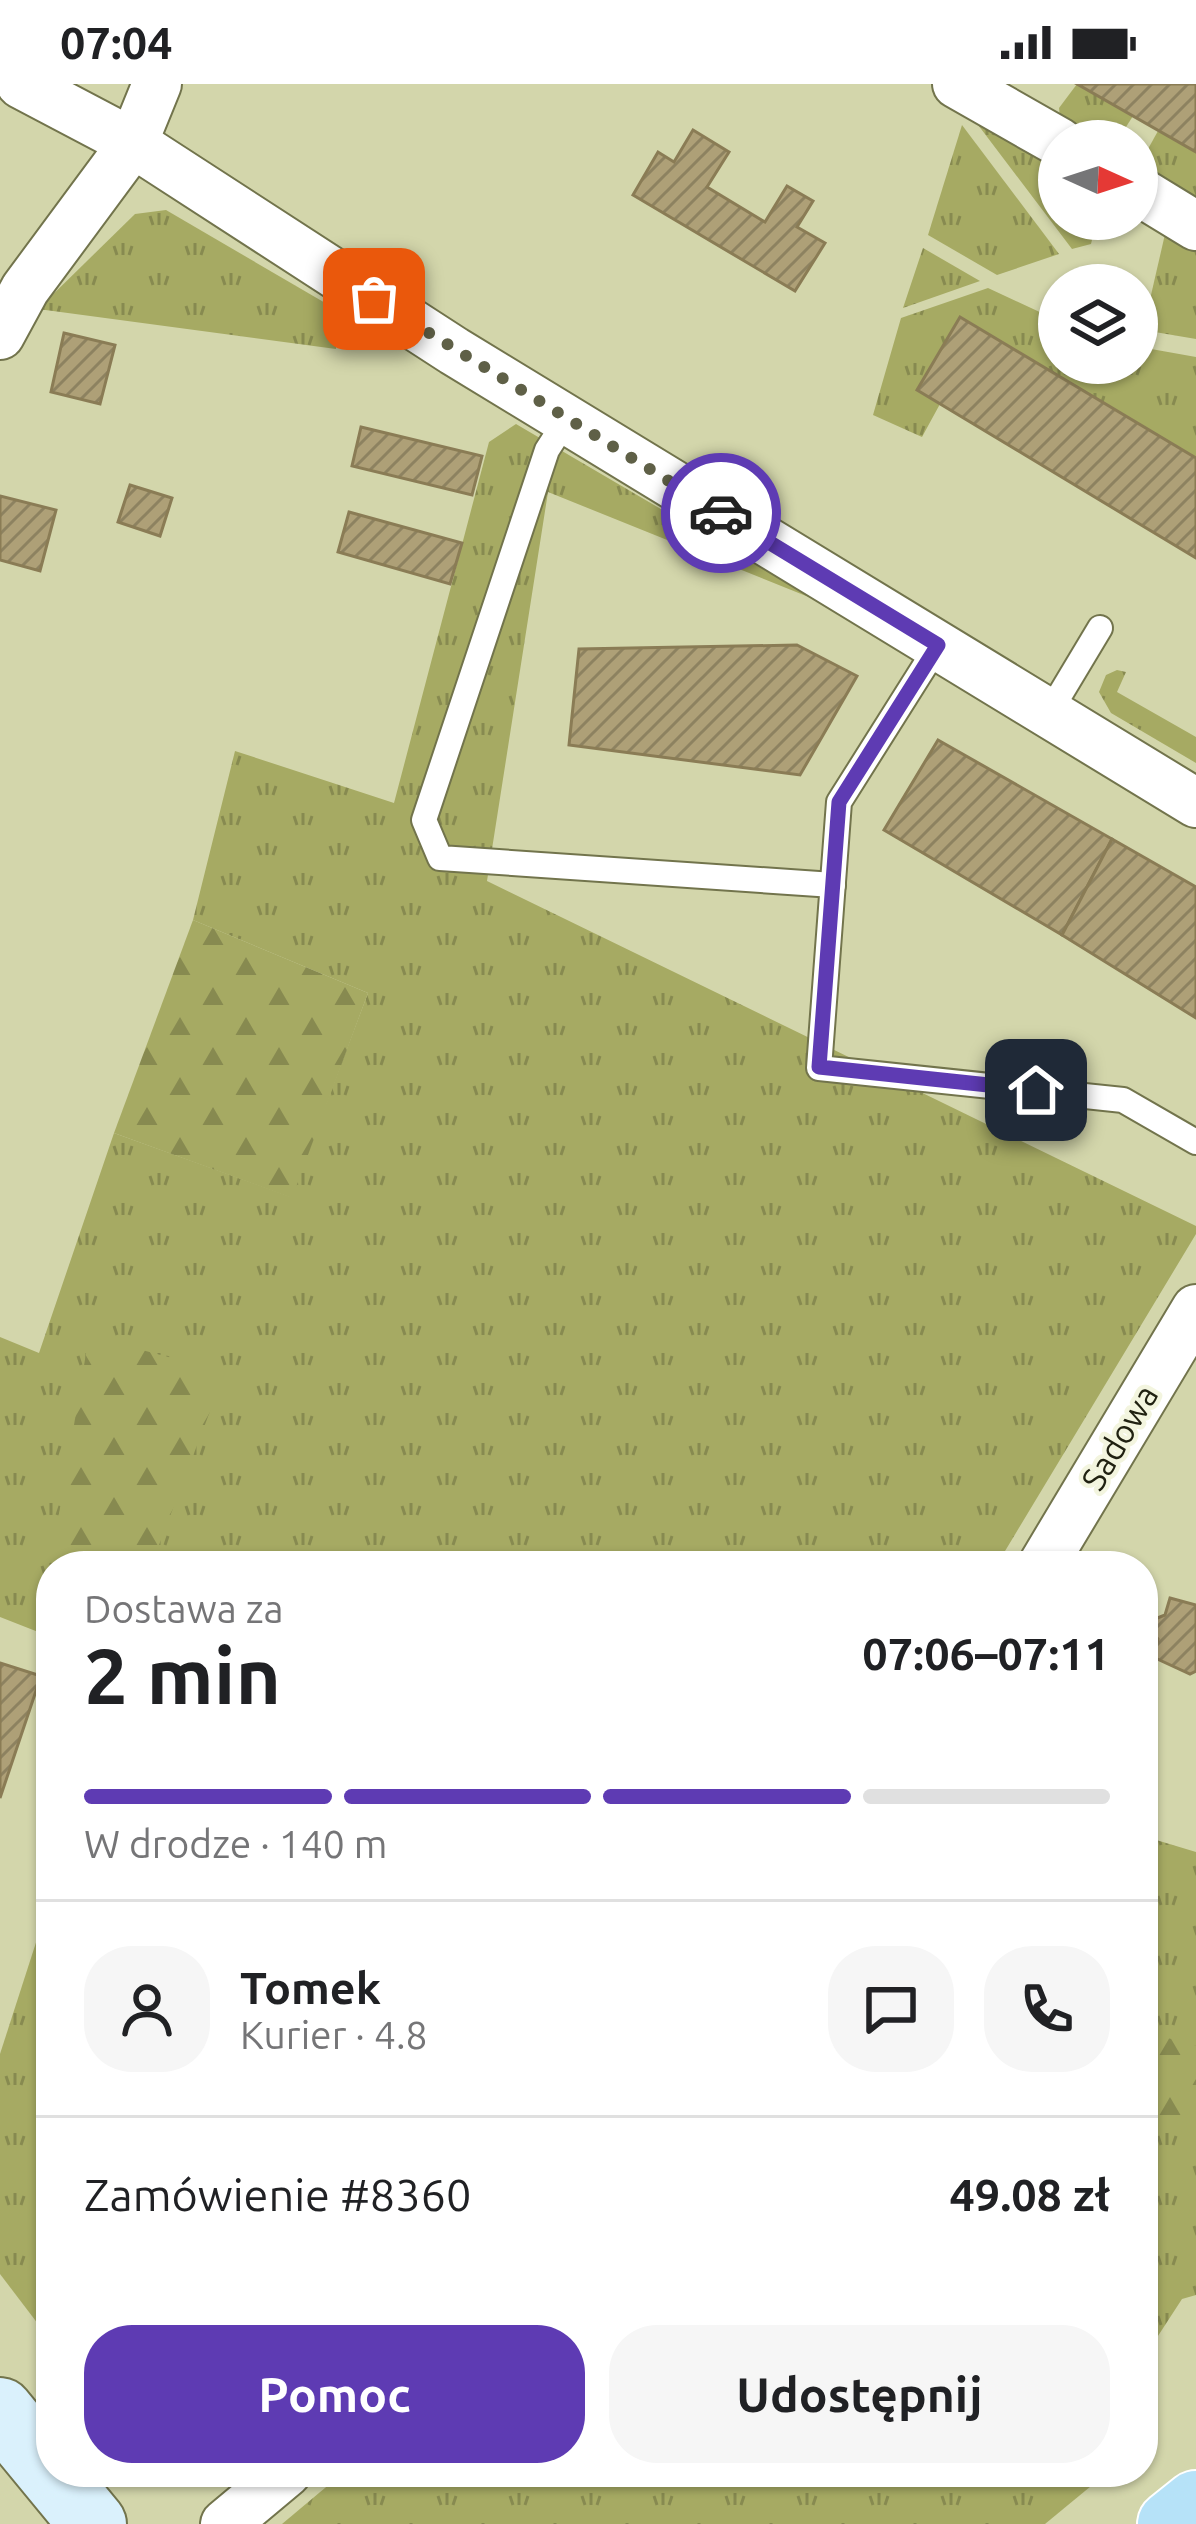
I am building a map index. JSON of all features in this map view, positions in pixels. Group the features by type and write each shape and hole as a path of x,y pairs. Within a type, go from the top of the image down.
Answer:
{"main road":[{"path":"1171,2524 1196,2504"}],"street":[{"path":"22,84 133,143 567,419 1196,803"},
{"path":"0,335 13,284 133,143 157,84"},
{"path":"957,84 1038,130"},
{"path":"1158,203 1196,226"},
{"name":"Sadowa","path":"1051,1551 1196,1309"},
{"path":"0,2411 36,2455"},
{"path":"63,2487 93,2524"},
{"path":"225,2524 269,2487"}],"lane":[{"path":"567,419 547,450 424,820 440,858 833,885"},
{"path":"1049,713 1100,628"},
{"path":"938,645 839,802 819,1067 1124,1100 1196,1142"}],"green space":[{"path":"1077,84 1133,116 1130,120 1063,120 1059,108"},
{"path":"966,109 1038,148 1038,204"},
{"path":"962,125 1038,226 1038,240 1048,240 1059,254 997,275 928,235"},
{"path":"1158,131 1196,152 1196,198 1158,176"},
{"path":"166,210 339,311 336,349 38,309 135,214"},
{"path":"1168,221 1196,238 1196,339 1158,333 1158,265"},
{"path":"1065,240 1092,240 1091,244 1072,249"},
{"path":"923,248 980,281 903,308"},
{"path":"988,288 1038,311 1038,364 960,318 917,390 940,404 922,437 873,415 901,318"},
{"path":"1158,350 1196,357 1196,458 1071,384 1158,384"},
{"path":"516,424 816,600 548,492 487,881 1196,1226 1196,1234 1005,1551 36,1551 36,1631 0,1617 0,1337 39,1353 114,1133 291,1197 368,993 193,920 235,751 394,803 489,442"},
{"path":"1126,672 1117,692 1196,737 1196,763 1111,713 1099,692 1106,675"},
{"path":"193,920 368,993 292,1198 114,1133"},
{"path":"89,1336 225,1372 157,1551 53,1551"},
{"path":"1158,1841 1196,1852 1196,2295 1182,2299 1158,2336"},
{"path":"36,1942 36,2321 0,2274 0,2054"},
{"path":"1158,2035 1196,2046 1196,2127 1158,2118"},
{"path":"326,2487 1090,2487 1045,2524 282,2524"}],"building":[{"path":"1077,84 1196,84 1196,152 1158,130 1158,120 1140,120"},
{"path":"693,130 729,152 707,187 765,222 787,186 813,201 797,227 825,243 795,291 633,195 658,152 674,162"},
{"path":"960,317 1038,364 1038,384 1072,384 1196,458 1196,558 917,390"},
{"path":"64,333 115,345 100,404 51,392"},
{"path":"361,427 482,456 472,495 352,466"},
{"path":"130,485 172,498 160,536 118,522"},
{"path":"0,496 56,510 40,571 0,560"},
{"path":"349,512 462,543 450,584 338,552"},
{"path":"797,645 857,676 800,775 569,745 579,649"},
{"path":"938,740 1112,839 1062,935 884,830"},
{"path":"1112,839 1196,887 1196,1018 1062,935"},
{"path":"1170,1598 1196,1605 1196,1671 1190,1674 1158,1659 1158,1618 1165,1615"},
{"path":"0,1663 36,1674 36,1691 0,1798"}],"way so far":[{"path":"374,299 721,513"}],"route":[{"path":"721,513 938,645 839,802 819,1067 1036,1090"}]}
